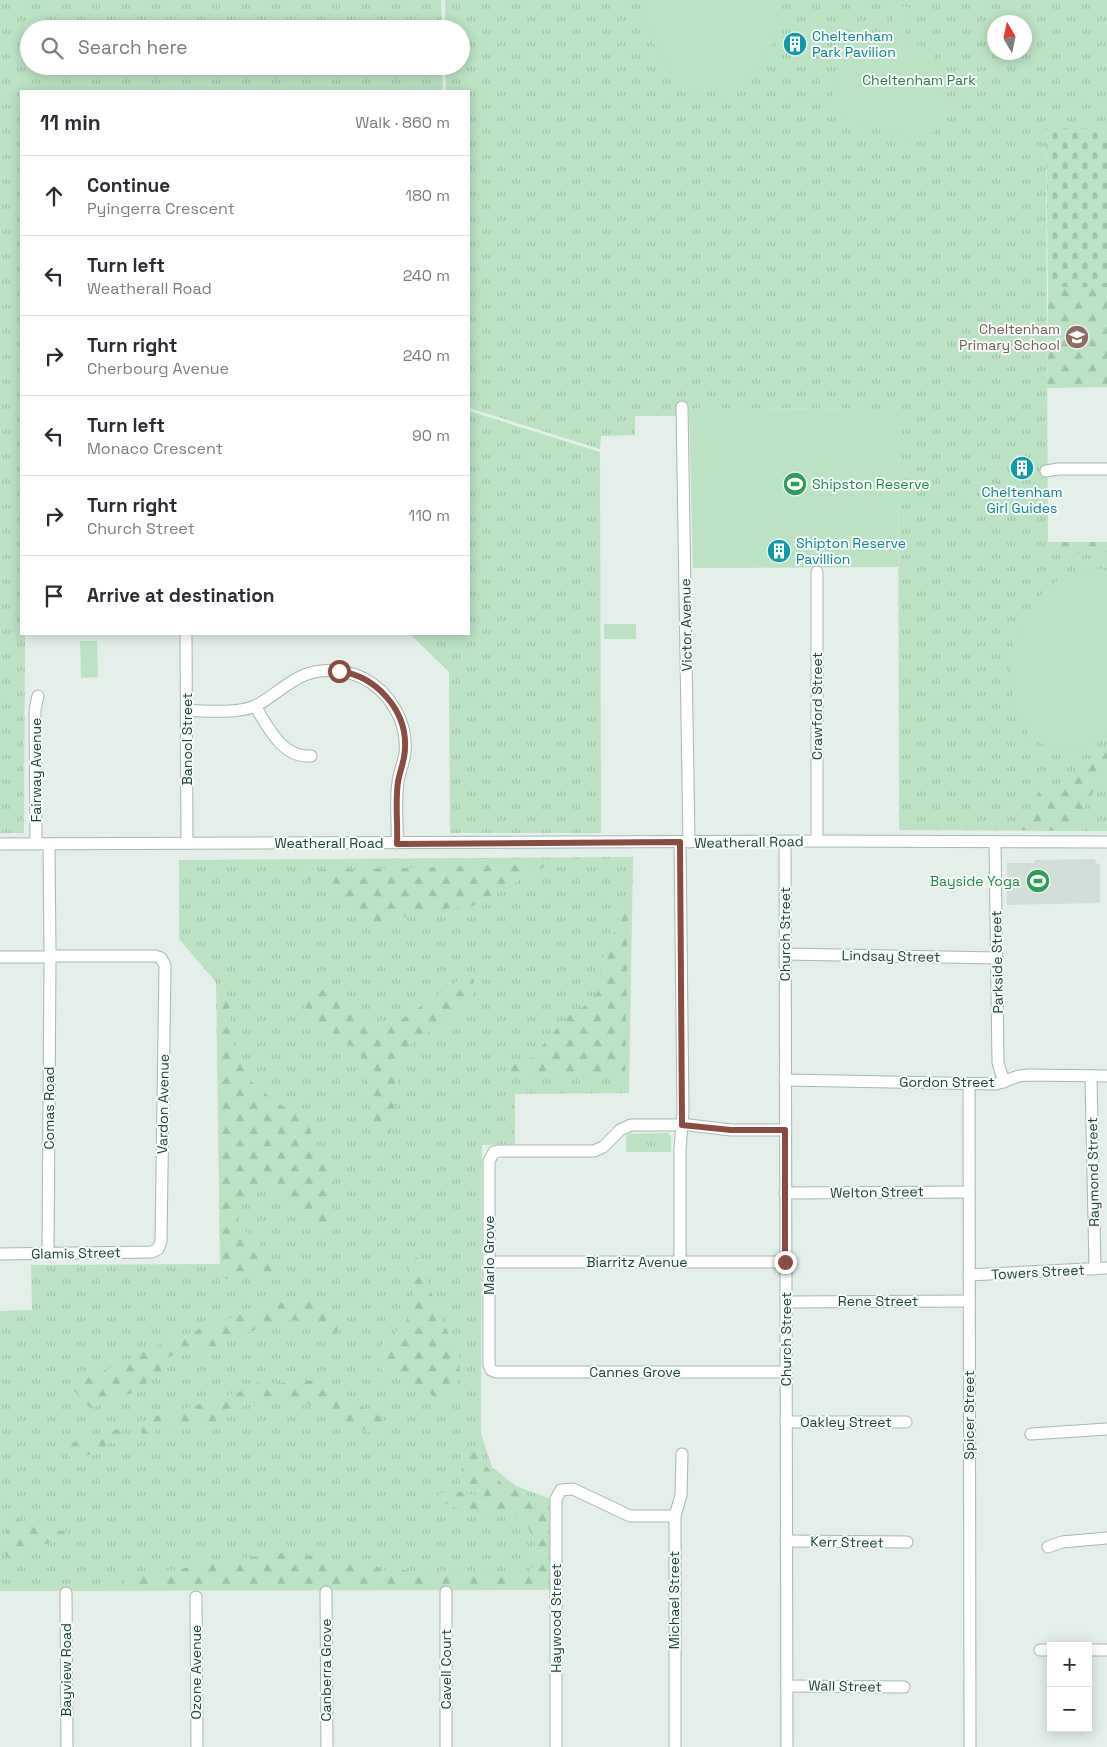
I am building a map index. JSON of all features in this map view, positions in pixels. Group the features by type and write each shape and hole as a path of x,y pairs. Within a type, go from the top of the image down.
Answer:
{"street":[{"name":"Victor Avenue","path":"680,1261 685,842 682,407"},
{"path":"1046,472 1058,469 1107,469"},
{"name":"Crawford Street","path":"817,572 817,841"},
{"name":"Banool Street","path":"186,635 186,843"},
{"path":"187,710 235,710 255,706 291,681 308,674 323,671 339,671 354,674 370,682 391,702 403,727 405,742 404,762 398,782 397,844"},
{"name":"Fairway Avenue","path":"36,844 36,710 38,696"},
{"path":"255,706 286,750 296,755 310,756"},
{"name":"Weatherall Road","path":"0,844 397,844 784,841 1107,842"},
{"name":"Church Street","path":"784,841 787,1747"},
{"name":"Parkside Street","path":"995,842 998,1063 1004,1082"},
{"name":"Comas Road","path":"48,844 50,957 48,1254"},
{"name":"Lindsay Street","path":"785,954 997,958"},
{"name":"Vardon Avenue","path":"50,957 155,956 161,958 165,968 161,1242 158,1249 152,1252"},
{"path":"0,957 50,957"},
{"name":"Gordon Street","path":"785,1080 996,1084 1019,1076 1029,1075 1107,1076"},
{"name":"Raymond Street","path":"1092,1076 1095,1269"},
{"name":"Spicer Street","path":"969,1084 970,1747"},
{"path":"682,1125 731,1130 785,1130"},
{"name":"Marlo Grove","path":"489,1365 489,1161 491,1155 499,1151 594,1151 603,1147 626,1126 682,1125"},
{"name":"Welton Street","path":"785,1193 969,1192"},
{"name":"Glamis Street","path":"0,1254 152,1252"},
{"name":"Biarritz Avenue","path":"489,1262 785,1262"},
{"name":"Towers Street","path":"970,1275 1107,1268"},
{"name":"Rene Street","path":"786,1302 969,1301"},
{"name":"Cannes Grove","path":"489,1365 496,1372 786,1372"},
{"name":"Oakley Street","path":"786,1422 906,1422"},
{"path":"1032,1434 1107,1429"},
{"name":"Michael Street","path":"675,1747 675,1516 682,1495 682,1454"},
{"name":"Haywood Street","path":"556,1747 556,1499 561,1490 573,1489 630,1516 675,1516"},
{"path":"1048,1547 1062,1542 1107,1538"},
{"name":"Kerr Street","path":"786,1541 907,1542"},
{"name":"Canberra Grove","path":"326,1592 327,1747"},
{"name":"Cavell Court","path":"446,1592 446,1747"},
{"name":"Bayview Road","path":"66,1593 67,1747"},
{"name":"Ozone Avenue","path":"196,1598 197,1747"},
{"path":"1092,1650 1107,1650"},
{"name":"Wall Street","path":"787,1686 904,1687"}],"shaded area":[{"path":"1095,859 1096,863 1100,864 1100,903 1007,905 1007,863 1034,863 1034,860"}],"green space":[{"path":"0,0 441,0 442,20 20,20 20,75 442,75 443,90 20,90 20,635 25,635 24,833 0,833"},
{"name":"Cheltenham Park","path":"445,0 1107,0 1107,129 1046,129 1048,542 1107,542 1107,831 899,830 898,409 696,408 677,416 635,416 635,435 601,436 600,449 470,408 470,90 446,90 445,75 470,75 470,20 445,20"},
{"path":"647,0 779,0 781,14 776,37 763,60 746,78 726,88 709,92 686,87 668,66 652,40 644,9"},
{"name":"Cheltenham Park","path":"897,5 911,8 903,38 922,46 934,56 948,105 946,117 927,138 914,138 866,126 844,117 832,105 834,77 842,56 858,42 887,36"},
{"path":"1046,128 1107,129 1107,287 1048,287"},
{"name":"Cheltenham Primary School","path":"1048,287 1107,287 1107,387 1047,388"},
{"name":"Shipston Reserve","path":"696,408 898,409 898,567 693,568 689,411"},
{"path":"470,411 600,452 601,833 450,833 449,672 411,635 470,635"},
{"path":"1060,542 1107,542 1107,552 1074,553 1060,564"},
{"path":"1091,568 1107,570 1107,732 1095,741 1076,749 1054,749 1039,742 1027,731 1018,716 1013,699 1011,681 1011,662 1014,645 1024,619 1038,598 1047,589 1067,575"},
{"path":"604,624 636,624 636,639 604,639"},
{"path":"80,641 97,641 98,677 81,678"},
{"path":"1107,752 1107,774 1102,777 1070,831 1021,830 1041,788 1070,785 1084,762"},
{"path":"633,857 629,1093 515,1094 515,1144 482,1145 481,1434 492,1467 516,1486 551,1499 552,1590 0,1591 0,1311 32,1310 31,1265 220,1264 216,982 179,939 179,860"},
{"path":"549,864 469,908 452,908 417,913 378,925 296,871"},
{"path":"628,908 625,1077 506,1076 517,1061 532,1058 571,1014 588,1004 598,992 602,959 610,944 621,910"},
{"path":"471,976 474,981 472,999 461,1010 402,1051 389,1138 383,1139 375,1136 360,1051 319,1022 311,1014 302,1000 308,989 321,989 361,1015 389,1028 462,978"},
{"path":"217,995 229,1003 235,1054 251,1081 278,1104 300,1113 308,1122 315,1147 334,1182 333,1198 330,1207 332,1234 327,1240 317,1237 306,1214 274,1188 255,1185 238,1210 239,1228 257,1237 262,1250 278,1266 281,1274 276,1280 242,1274 231,1280 224,1278 220,1264"},
{"path":"668,1133 671,1137 671,1152 626,1152 626,1136 628,1134"},
{"path":"417,1257 445,1327 459,1353 460,1379 454,1389 441,1401 419,1387 382,1371 374,1351 406,1322 415,1302 408,1261"},
{"path":"303,1296 315,1299 336,1322 338,1331 332,1337 295,1320 273,1323 226,1341 216,1353 204,1355 191,1347 160,1361 165,1371 132,1393 90,1408 69,1385 220,1321"},
{"path":"296,1380 325,1382 334,1394 376,1414 389,1425 387,1436 382,1438 302,1401 249,1403 215,1422 196,1423 192,1427 159,1424 153,1437 145,1436 140,1429 146,1418 216,1399 247,1389 258,1382 272,1384"},
{"path":"118,1429 124,1434 122,1446 110,1442 98,1451 72,1459 65,1453 64,1448 68,1444"},
{"path":"480,1442 484,1464 504,1486 547,1503 547,1587 125,1586 123,1574 154,1573 284,1553 355,1561 384,1569 437,1572 489,1571 510,1576 529,1573 534,1562 535,1542 525,1521 510,1512 478,1516 436,1500 439,1493 460,1492 485,1496 462,1478 463,1461 467,1453"},
{"path":"13,1516 32,1527 68,1532 66,1537 7,1557 4,1547"}],"place":[{"name":"Cheltenham Park Pavilion","path":"795,44"},
{"name":"Cheltenham Primary School","path":"1077,337"},
{"name":"Cheltenham Girl Guides","path":"1022,468"},
{"name":"Shipston Reserve","path":"795,484"},
{"name":"Shipton Reserve Pavillion","path":"779,551"},
{"name":"Bayside Yoga","path":"1038,881"}],"route":[{"path":"339,671 354,674 370,682 391,702 401,721 405,748 404,762 398,782 397,844 680,842 682,1125 731,1130 785,1130 785,1262"}]}
